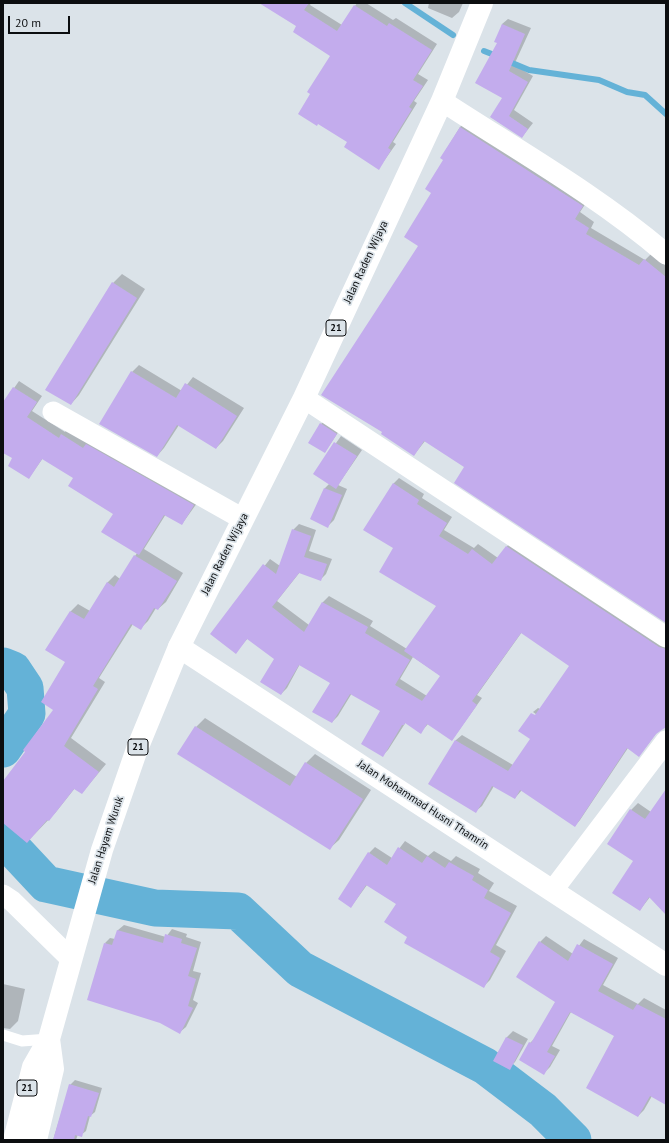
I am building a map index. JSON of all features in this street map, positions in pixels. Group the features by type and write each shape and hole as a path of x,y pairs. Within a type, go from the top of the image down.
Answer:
{"main road":[{"name":"Jalan Raden Wijaya","path":"179,647 304,398 442,101 482,3"},
{"name":"Jalan Hayam Wuruk","path":"14,1140 33,1067 49,1039 70,958 102,850 137,750 179,647"},
{"name":"Jalan Mohammad Husni Thamrin","path":"179,647 554,890 666,965"},
{"name":"Jalan Hayam Wuruk","path":"36,1140 53,1069 49,1039"}],"street":[{"path":"442,101 574,186 639,231 666,254"},
{"path":"304,398 666,637"},
{"path":"52,412 243,519"},
{"path":"554,890 666,741"},
{"path":"3,895 12,901 70,958"}],"lane":[{"path":"3,1034 22,1041 49,1039"}],"building":[{"path":"259,3 309,3 304,10 337,31 354,5 387,26 389,23 432,50 413,80 423,86 409,107 412,109 388,148 391,150 379,170 344,147 347,142 318,124 317,126 298,114 310,94 307,92 330,56 293,32 296,26"},
{"path":"502,24 525,34 509,71 528,82 509,116 528,129 522,138 490,117 502,98 475,83 497,43 494,42"},
{"path":"460,127 583,206 575,219 589,228 586,234 639,265 644,259 666,277 666,623 454,483 464,467 424,441 414,456 381,434 382,432 321,395 418,246 404,237 431,193 425,189 443,160 440,158"},
{"path":"112,282 137,298 71,405 45,390"},
{"path":"131,371 176,398 185,383 237,416 216,449 177,425 157,457 99,424"},
{"path":"13,387 37,402 27,417 59,438 61,434 83,448 86,444 194,505 182,525 164,515 139,555 101,532 113,514 68,486 73,478 42,459 29,479 8,466 12,458 3,453 3,402"},
{"path":"320,423 337,434 325,453 308,443"},
{"path":"334,442 357,456 336,489 313,474"},
{"path":"393,483 419,500 417,504 447,523 439,536 468,554 472,549 492,564 506,546 659,647 666,649 666,727 656,734 639,757 627,748 575,827 520,790 515,799 492,786 476,813 428,784 455,740 508,771 530,739 518,731 531,713 535,715 569,666 521,633 472,701 477,705 452,741 427,724 421,734 405,723 402,725 383,757 361,744 380,711 350,694 332,723 312,712 330,683 299,665 281,695 260,682 274,659 247,639 236,654 210,634 263,564 276,574 292,529 311,536 304,557 327,564 321,581 299,573 272,607 304,632 322,602 368,627 365,633 410,660 395,685 422,701 440,676 404,651 436,606 379,572 393,548 363,530"},
{"path":"324,488 342,495 328,528 310,519"},
{"path":"134,555 177,581 158,610 154,608 141,630 131,624 93,686 98,689 64,746 99,772 82,794 74,789 49,821 47,820 27,843 3,823 3,781 25,752 23,750 53,710 41,702 65,662 45,650 70,611 84,619 107,582 114,587"},
{"path":"195,726 290,786 305,762 363,799 330,850 177,754"},
{"path":"666,789 666,915 649,897 640,911 612,893 633,861 607,844 630,809 645,819"},
{"path":"398,847 422,863 427,856 445,868 449,862 474,876 472,880 488,890 484,898 511,913 490,952 500,958 484,988 404,943 407,937 384,922 396,904 366,885 351,908 338,899 368,852 387,865"},
{"path":"117,930 163,943 165,934 182,939 181,943 197,948 188,976 196,979 188,1006 193,1008 180,1034 160,1023 87,1000 104,943 112,945"},
{"path":"539,941 568,961 577,944 613,964 598,991 633,1010 637,1004 666,1019 666,1105 650,1096 638,1117 586,1088 614,1036 570,1012 547,1052 555,1056 544,1075 519,1060 529,1042 531,1043 555,1002 516,977"},
{"path":"506,1037 523,1045 510,1070 493,1061"},
{"path":"69,1084 99,1093 91,1117 88,1116 82,1137 75,1135 74,1140 53,1140"}],"waterway":[{"path":"405,3 453,35"},
{"path":"484,51 497,56"},
{"path":"505,60 529,70 599,80 627,92 645,95 666,114"},
{"path":"3,666 13,670 25,688 27,714 3,749"},
{"path":"3,838 46,884 155,908 238,911 300,969 485,1066 543,1110 573,1140"}]}
